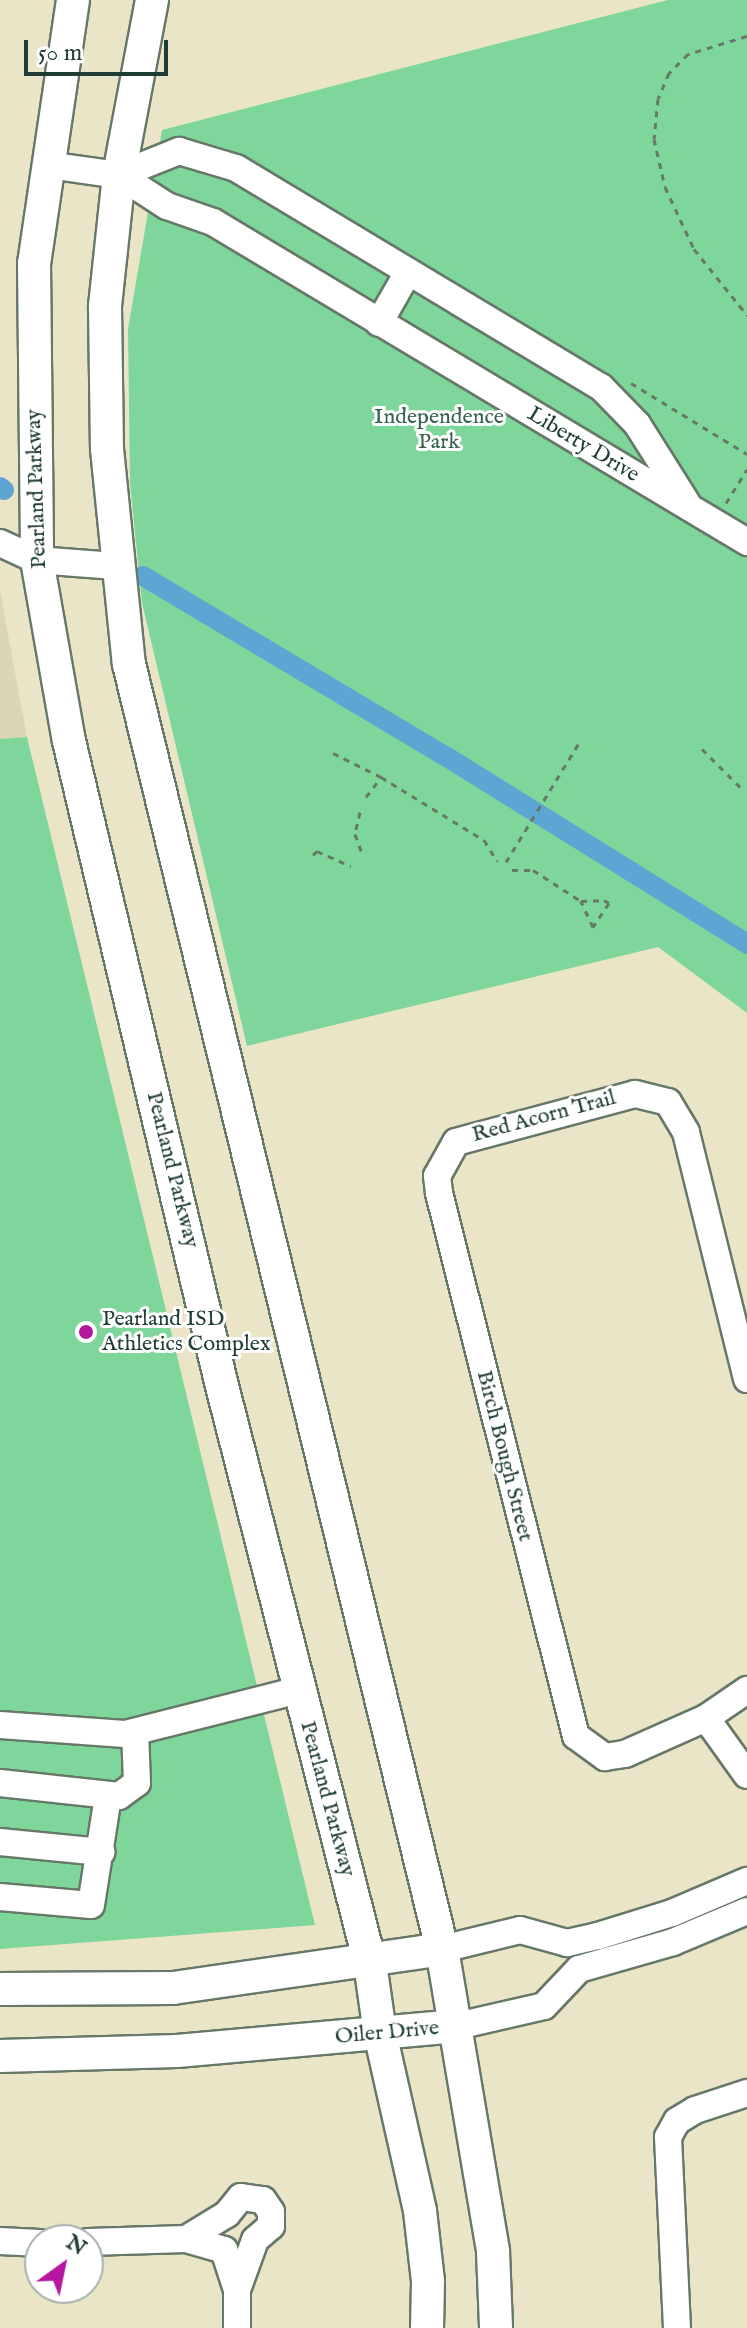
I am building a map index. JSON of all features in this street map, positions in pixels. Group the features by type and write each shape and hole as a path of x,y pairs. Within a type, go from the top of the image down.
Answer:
{"main road":[{"name":"Pearland Parkway","path":"73,0 34,263 37,560 69,741 299,1690 370,1963 380,2033 420,2211 428,2281 427,2328"},
{"path":"152,0 119,175 104,363 115,566 129,664 160,807 442,1949 493,2252 496,2328"},
{"path":"0,1989 173,1988 370,1963 442,1949"},
{"name":"Oiler Drive","path":"0,2056 177,2051 457,2026"}],"street":[{"path":"48,165 119,175 179,151 217,159 601,387 637,424 689,506"},
{"name":"Liberty Drive","path":"119,175 167,206 195,213 747,542"},
{"path":"379,323 407,274"},
{"path":"0,543 37,560 115,566"},
{"name":"Red Acorn Trail","path":"444,1158 456,1142 473,1133 635,1094 653,1094 679,1115 686,1132 747,1379"},
{"name":"Birch Bough Street","path":"444,1158 437,1176 442,1208 576,1736 589,1749 605,1757 625,1754 706,1718"},
{"path":"0,1725 135,1732 299,1690"},
{"path":"747,1690 706,1718 747,1775"},
{"path":"0,1783 108,1797 137,1783 135,1732"},
{"path":"0,1897 91,1905 102,1852 108,1797"},
{"path":"0,1842 102,1852"},
{"path":"442,1949 520,1930 567,1943 672,1913 747,1881"},
{"name":"Oiler Drive","path":"457,2026 544,2006 579,1969 673,1942 747,1911"},
{"path":"677,2328 665,2157 677,2121 747,2093"},
{"path":"186,2239 227,2214 241,2197 263,2200 271,2212 271,2226 255,2240 237,2290"},
{"path":"104,2242 186,2239 224,2250 237,2290 237,2328"},
{"path":"0,2241 24,2242"}],"path":[{"path":"747,36 688,54 669,73 658,99 654,139 665,187 694,249 747,315"},
{"path":"624,379 747,454"},
{"path":"722,510 747,469"},
{"path":"506,862 579,743"},
{"path":"702,749 740,787"},
{"path":"333,753 381,777 484,840 497,861"},
{"path":"366,797 381,777"},
{"path":"360,812 355,834 362,853"},
{"path":"313,855 317,851 351,866"},
{"path":"512,870 533,870 581,901 609,903 593,927 588,923 581,901"}],"shaded area":[{"path":"0,591 27,737 0,739"}],"green space":[{"name":"Independence Park","path":"668,0 747,0 747,1013 658,947 247,1046 142,603 130,483 128,329 162,130"},
{"name":"Pearland ISD Athletics Complex","path":"27,737 315,1925 0,1949 0,739"}],"waterway":[{"path":"0,487 4,490"},
{"path":"143,576 447,757 747,944"}],"place":[{"name":"Pearland ISD Athletics Complex","path":"86,1332"}]}
